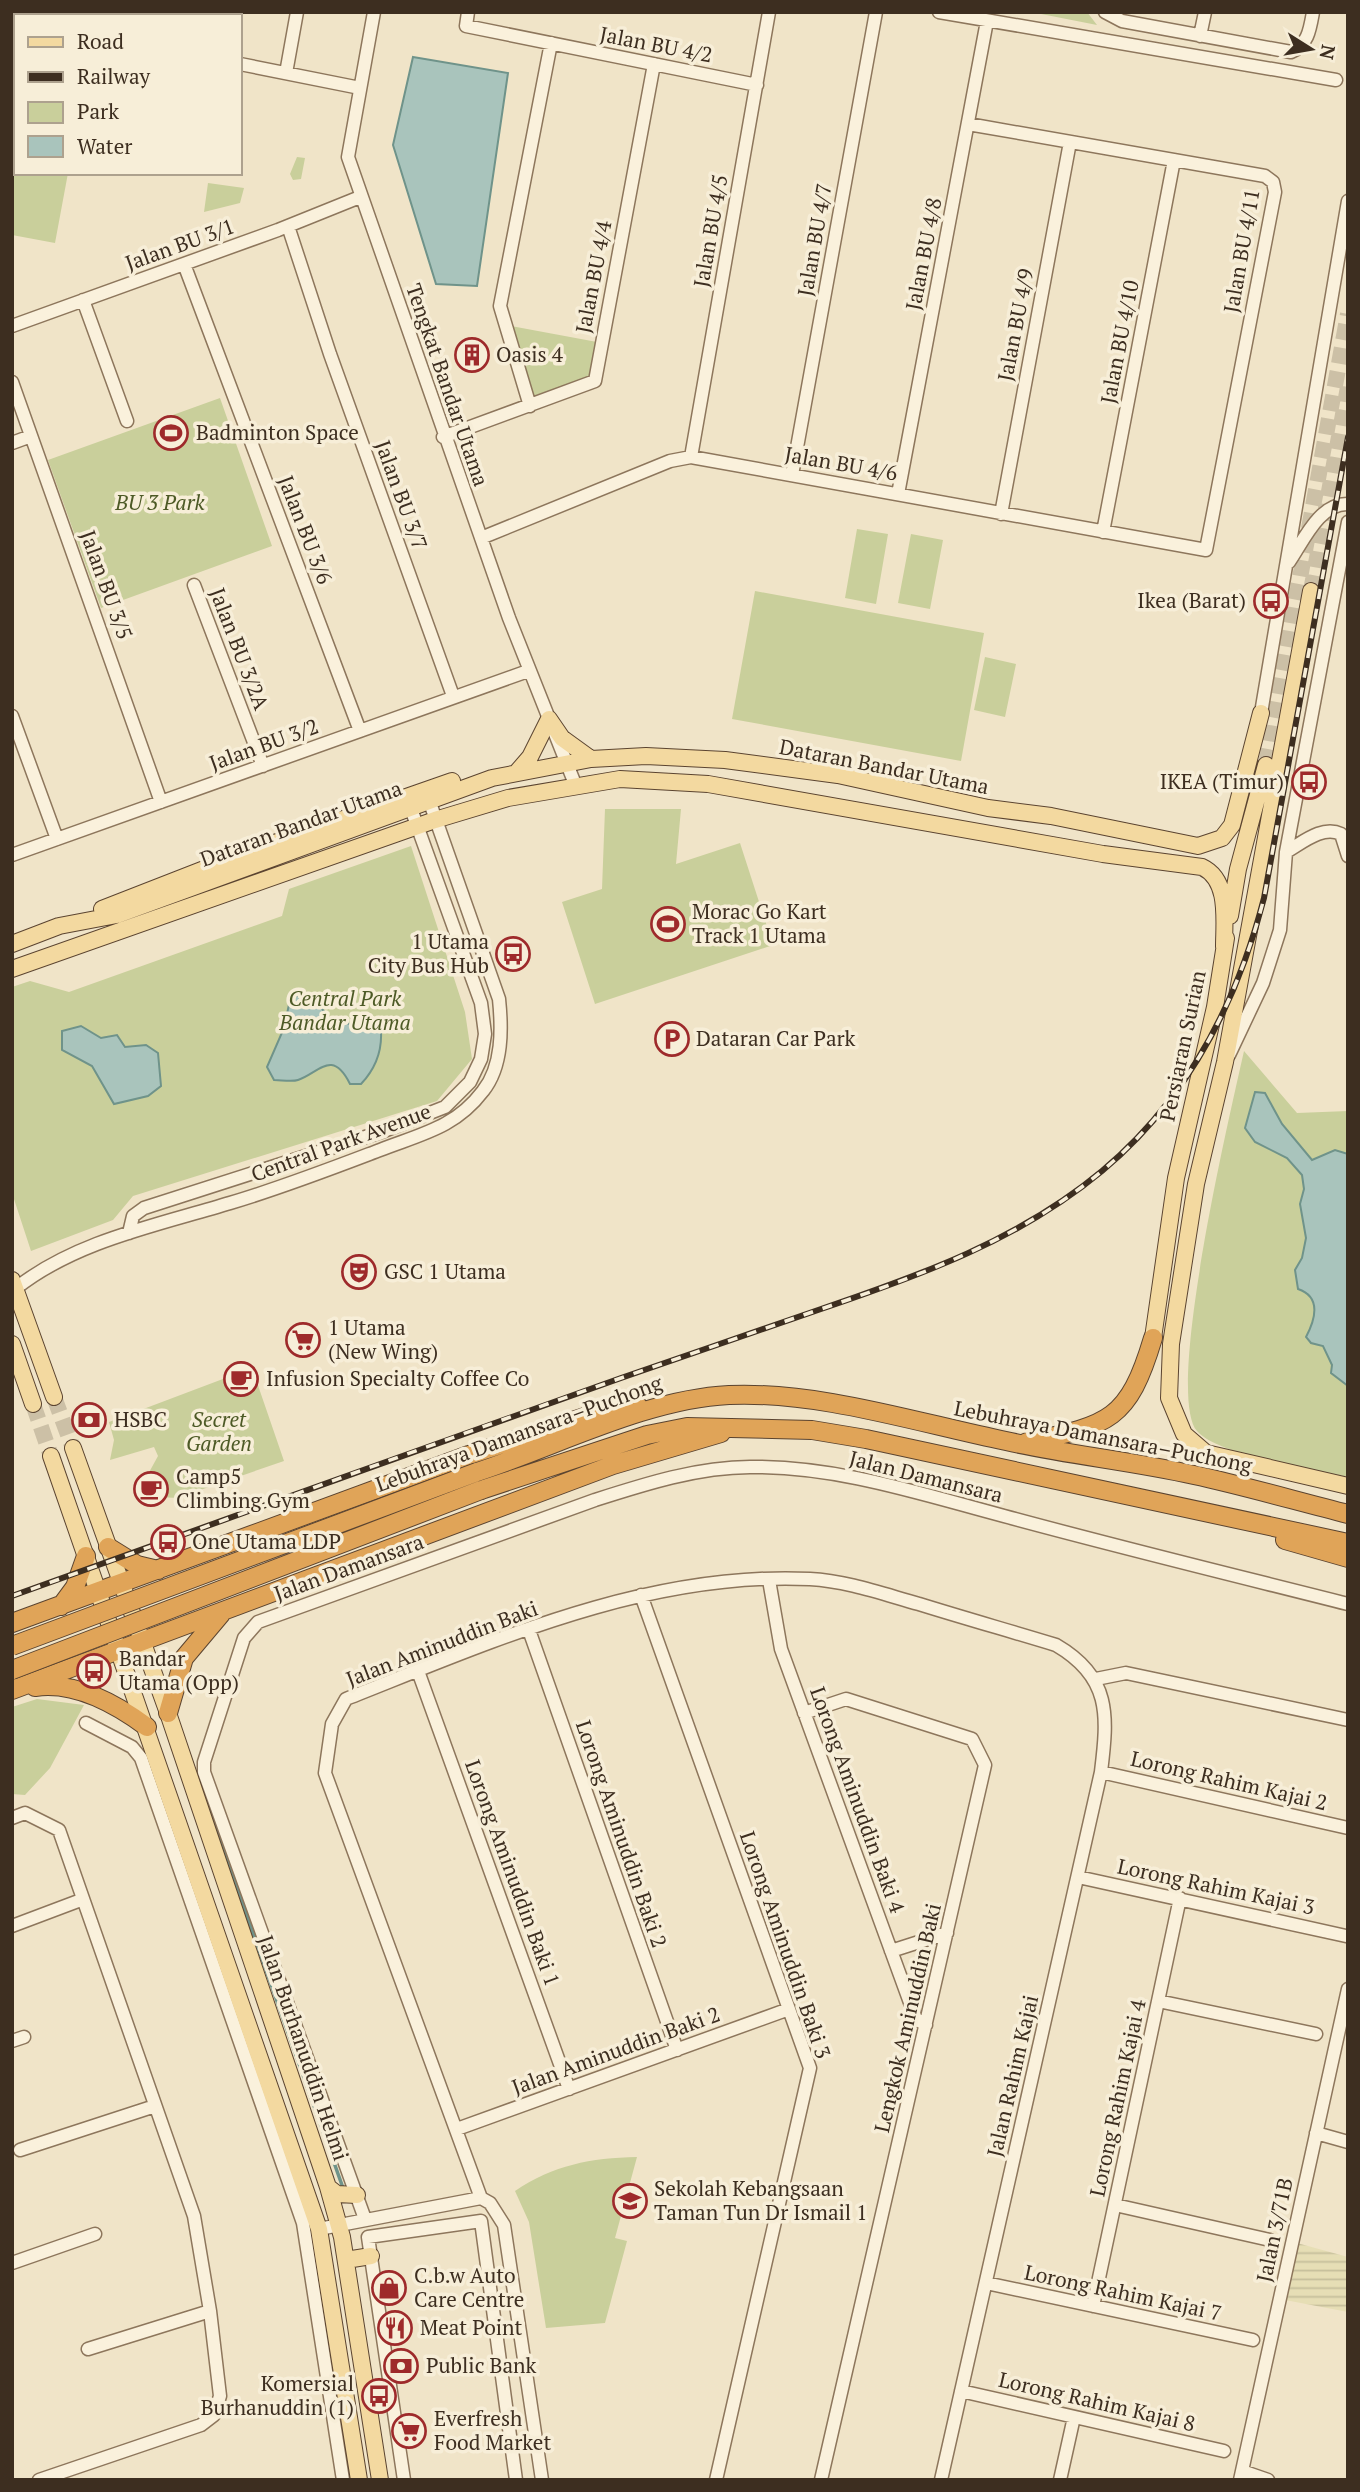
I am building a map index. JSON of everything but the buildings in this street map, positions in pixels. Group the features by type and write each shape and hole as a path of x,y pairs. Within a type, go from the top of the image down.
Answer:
{"highway":[{"path":"1017,1444 1087,1430 1112,1417 1133,1391 1153,1338"},
{"name":"Lebuhraya Damansara–Puchong","path":"12,1646 663,1404 729,1395 812,1400 1017,1444 1192,1474 1348,1514"},
{"path":"12,1623 469,1455 593,1414 663,1404"},
{"name":"Lebuhraya Damansara–Puchong","path":"12,1670 481,1490 647,1435 687,1427 813,1430 866,1438 1348,1544"},
{"path":"12,1690 613,1465 731,1430"},
{"path":"1257,1525 1290,1543 1348,1558"},
{"path":"108,1547 137,1565 163,1569"},
{"path":"61,1606 75,1587 86,1556"},
{"path":"163,1569 158,1584 157,1607 171,1623 186,1623"},
{"path":"12,1628 67,1611 76,1615 88,1634 91,1647 83,1663"},
{"path":"167,1713 184,1658 223,1612"},
{"path":"12,1690 49,1685 79,1691 115,1705 147,1727"}],"main road":[{"name":"Persiaran Surian","path":"1311,591 1225,1062 1196,1184 1171,1344 1169,1398 1184,1434 1206,1453 1348,1486"},
{"name":"Dataran Bandar Utama","path":"12,944 59,926 117,915 492,778 591,759 646,756 725,760 838,775 988,808 1051,816 1198,846 1222,838 1232,825 1261,713"},
{"path":"1238,869 1261,713"},
{"path":"517,772 530,757 549,719 569,745 591,759"},
{"name":"Persiaran Surian","path":"1153,1338 1176,1178 1215,1007 1238,869 1266,765"},
{"path":"59,926 243,854 419,791 467,776 492,778"},
{"name":"Dataran Bandar Utama","path":"12,969 435,820 508,798 569,785 620,779 708,785 1103,854 1193,866 1209,871 1219,885 1225,911 1224,947"},
{"path":"14,1284 54,1397"},
{"path":"12,1344 33,1404"},
{"name":"Jalan Burhanuddin Helmi","path":"73,1448 142,1640 328,2186 346,2260 380,2480"},
{"name":"Jalan Burhanuddin Helmi","path":"51,1456 319,2229 359,2480"},
{"path":"328,2186 337,2194 357,2195"},
{"path":"346,2260 370,2256"}],"street":[{"path":"286,73 297,12"},
{"name":"Tengkat Bandar Utama","path":"374,12 348,157 443,437 528,671 565,762 569,785"},
{"name":"Jalan BU 4/2","path":"468,12 466,26 757,85"},
{"name":"Jalan BU 4/5","path":"691,457 769,12"},
{"name":"Jalan BU 4/7","path":"792,475 876,12"},
{"path":"939,12 1336,80"},
{"path":"1105,12 1122,21 1291,52 1299,47 1308,34 1313,12"},
{"path":"1200,36 1205,12"},
{"name":"Jalan BU 4/8","path":"898,494 987,20"},
{"path":"530,406 500,306 551,43"},
{"path":"242,64 360,88"},
{"name":"Jalan BU 4/4","path":"443,437 594,381 654,64"},
{"name":"Jalan BU 4/11","path":"968,124 1265,176 1273,182 1275,192 1206,550"},
{"name":"Jalan BU 4/9","path":"1001,514 1070,142"},
{"name":"Jalan BU 4/10","path":"1103,532 1174,160"},
{"name":"Jalan BU 3/1","path":"12,326 288,226 360,197"},
{"path":"1261,713 1348,201"},
{"name":"Jalan BU 3/7","path":"288,226 330,354 453,696"},
{"name":"Jalan BU 3/6","path":"184,264 360,731"},
{"path":"83,300 127,421"},
{"name":"Jalan BU 3/5","path":"12,382 161,802"},
{"path":"12,443 31,436"},
{"name":"Jalan BU 4/6","path":"481,538 670,461 691,457 1206,550"},
{"path":"1286,565 1324,512 1333,506 1348,504"},
{"name":"Persiaran Surian","path":"1225,1062 1273,957 1280,930 1286,852 1348,522"},
{"path":"1332,599 1348,581"},
{"name":"Jalan BU 3/2A","path":"194,585 262,766"},
{"name":"Jalan BU 3/2","path":"12,855 528,671"},
{"path":"12,716 57,839"},
{"name":"Central Park Avenue","path":"14,1284 42,1268 129,1233 307,1178 448,1125 485,1090 495,1063 502,1029 499,999 429,800"},
{"name":"Central Park Avenue","path":"129,1233 133,1216 144,1208 384,1131 445,1107 470,1082 481,1059 485,1034 481,1003 410,806"},
{"path":"1286,852 1317,834 1334,831 1341,834 1348,856"},
{"name":"Jalan Damansara","path":"258,1622 633,1488 708,1471 750,1467 850,1477 907,1488 1002,1516 1348,1604"},
{"name":"Jalan Aminuddin Baki","path":"542,2480 504,2225 490,2203 481,2198 325,1773 332,1724 346,1699 529,1630 641,1595 769,1580 811,1579 855,1586 1056,1645 1079,1658 1096,1679"},
{"name":"Lorong Aminuddin Baki 4","path":"769,1580 781,1649 916,2019 926,2025"},
{"name":"Lorong Aminuddin Baki 3","path":"641,1595 810,2068 716,2480"},
{"name":"Jalan Burhanuddin Helmi","path":"258,1622 244,1638 204,1762 204,1772 365,2219"},
{"name":"Lorong Aminuddin Baki 2","path":"529,1630 677,2050"},
{"name":"Lorong Aminuddin Baki 1","path":"418,1671 569,2089"},
{"path":"1096,1679 1126,1673 1348,1720"},
{"name":"Jalan Rahim Kajai","path":"941,2480 1101,1772 1106,1717 1096,1679"},
{"name":"Lengkok Aminuddin Baki","path":"804,1713 846,1699 972,1739 980,1749 985,1765 821,2480"},
{"path":"86,1723 132,1747 141,1758 299,2210 343,2480"},
{"name":"Lorong Rahim Kajai 2","path":"1101,1772 1348,1828"},
{"path":"12,1818 25,1813 59,1830 81,1900 194,2216 210,2311 220,2396 214,2415 201,2425 39,2480"},
{"name":"Lorong Rahim Kajai 3","path":"1078,1877 1346,1936"},
{"name":"Lorong Rahim Kajai 4","path":"1093,2306 1180,1898"},
{"path":"12,1926 81,1900"},
{"path":"891,1951 947,1933"},
{"name":"Jalan 3/71B","path":"1241,2475 1348,1989"},
{"path":"1158,2001 1316,2034"},
{"name":"Jalan Aminuddin Baki 2","path":"457,2129 789,2009"},
{"path":"19,2150 155,2106"},
{"path":"1316,2133 1348,2142"},
{"path":"319,2229 481,2198"},
{"path":"1115,2205 1270,2239"},
{"path":"428,2209 431,2228"},
{"path":"404,2480 368,2237 481,2221 516,2480"},
{"path":"12,2263 94,2234"},
{"name":"Lorong Rahim Kajai 7","path":"986,2283 1253,2340"},
{"path":"88,2349 210,2311"},
{"name":"Lorong Rahim Kajai 8","path":"961,2391 1224,2451"},
{"path":"1059,2480 1074,2417"},
{"path":"1241,2475 1268,2480"}],"shaded area":[{"path":"1297,2243 1348,2257 1348,2312 1285,2300"}],"green space":[{"path":"1031,12 1087,12 1097,25"},
{"path":"12,63 14,175 68,175 55,243 12,235"},
{"path":"297,157 305,158 301,179 293,180 290,174"},
{"path":"208,183 244,188 240,203 204,212"},
{"path":"511,326 597,342 592,377 533,396"},
{"name":"BU 3 Park","path":"220,398 272,546 101,608 48,460"},
{"path":"857,529 888,534 876,604 845,598"},
{"path":"911,534 943,540 930,609 898,603"},
{"path":"755,591 984,633 961,761 732,719"},
{"path":"985,657 1016,664 1005,717 974,710"},
{"name":"Morac Go Kart Track 1 Utama","path":"605,809 681,809 676,864 740,843 773,945 595,1004 562,902 602,889"},
{"name":"Central Park Bandar Utama","path":"411,846 465,1012 472,1059 437,1101 133,1196 113,1220 31,1251 12,1193 12,987 30,981 69,992 282,916 289,889"},
{"path":"1244,1051 1297,1113 1348,1111 1348,1477 1267,1460 1208,1440 1197,1431 1189,1406 1189,1364 1203,1249"},
{"name":"Secret Garden","path":"252,1368 284,1461 177,1498 159,1497 141,1487 158,1456 154,1447 110,1460 114,1440 109,1422"},
{"path":"37,1699 84,1705 50,1768 25,1795 12,1794 12,1707"},
{"path":"637,2157 615,2238 627,2241 605,2323 546,2328 529,2222 515,2191 558,2169 588,2161"}],"water":[{"path":"413,57 508,73 477,286 436,284 393,145"},
{"path":"291,995 314,1002 330,1020 370,1027 381,1032 377,1060 361,1084 350,1084 337,1067 331,1065 298,1080 274,1080 267,1067 284,1028"},
{"path":"81,1026 101,1038 117,1035 125,1047 146,1045 158,1053 161,1086 148,1096 114,1104 92,1066 62,1050 62,1031"},
{"path":"1255,1092 1265,1093 1282,1124 1312,1160 1335,1150 1348,1154 1348,1386 1331,1373 1332,1365 1323,1346 1311,1343 1306,1337 1314,1316 1313,1303 1311,1297 1298,1289 1295,1270 1302,1258 1306,1238 1300,1204 1304,1189 1302,1175 1287,1158 1255,1142 1245,1128"}],"waterway":[{"path":"205,1797 343,2188"}],"tunnel":[{"path":"1266,765 1348,314"},
{"path":"1311,591 1348,387"},
{"path":"54,1397 73,1448"},
{"path":"33,1404 51,1456"}],"railway":[{"path":"12,1596 932,1269 1037,1217 1102,1171 1159,1113 1205,1047 1223,1012 1253,937 1264,898 1348,437"}],"place":[{"name":"Oasis 4","path":"472,355"},
{"name":"Badminton Space","path":"171,433"},
{"name":"Ikea (Barat)","path":"1271,601"},
{"name":"IKEA (Timur)","path":"1309,782"},
{"name":"Morac Go Kart Track 1 Utama","path":"668,924"},
{"name":"1 Utama City Bus Hub","path":"513,954"},
{"name":"Dataran Car Park","path":"672,1039"},
{"name":"GSC 1 Utama","path":"359,1272"},
{"name":"1 Utama (New Wing)","path":"303,1340"},
{"name":"Infusion Specialty Coffee Co","path":"241,1379"},
{"name":"HSBC","path":"89,1420"},
{"name":"Camp5 Climbing Gym","path":"151,1489"},
{"name":"One Utama LDP","path":"168,1542"},
{"name":"Bandar Utama (Opp)","path":"94,1671"},
{"name":"Sekolah Kebangsaan Taman Tun Dr Ismail 1","path":"630,2201"},
{"name":"C.b.w Auto Care Centre","path":"389,2288"},
{"name":"Meat Point","path":"395,2328"},
{"name":"Public Bank","path":"401,2366"},
{"name":"Komersial Burhanuddin (1)","path":"379,2396"},
{"name":"Everfresh Food Market","path":"409,2431"}]}
